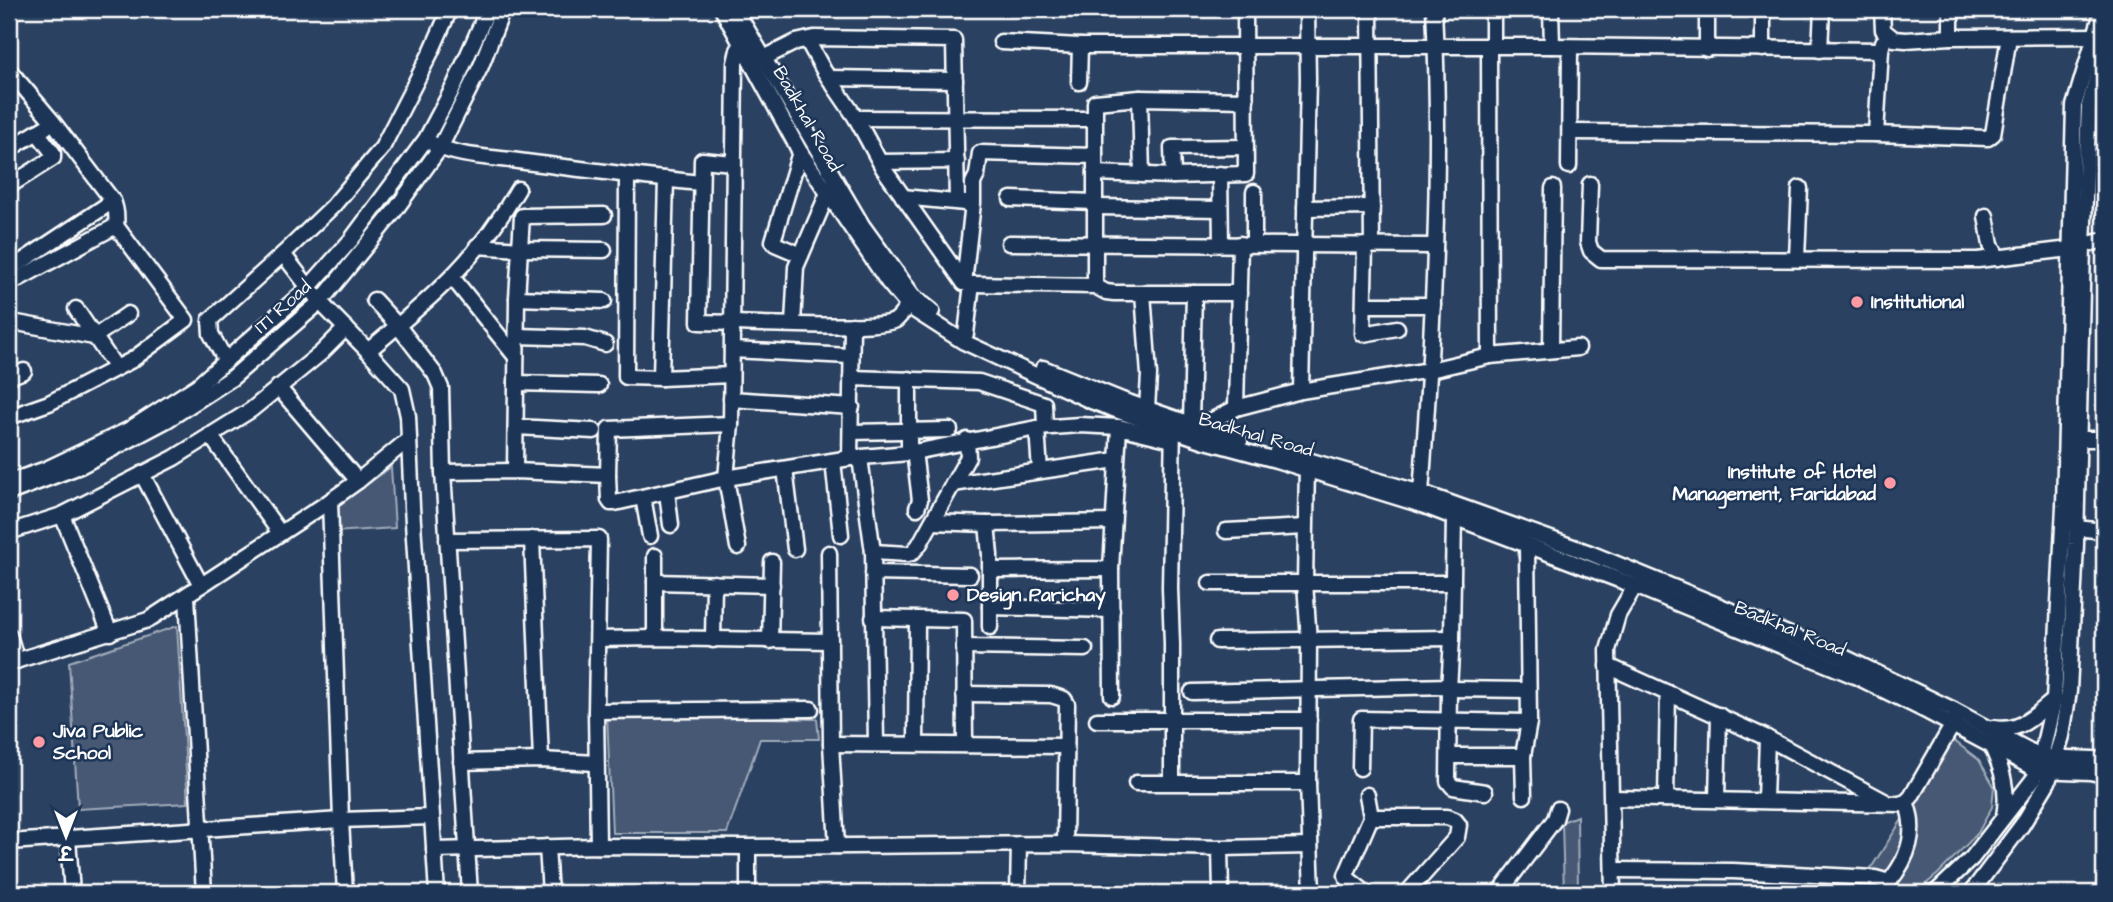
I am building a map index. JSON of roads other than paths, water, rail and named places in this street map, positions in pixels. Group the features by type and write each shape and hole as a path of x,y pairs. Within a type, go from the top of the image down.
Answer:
{"street":[{"path":"226,361 211,334 210,320 332,206 382,148 450,9"},
{"name":"ITI Road","path":"9,482 46,469 130,429 197,386 309,287 351,240 426,139 454,86 488,9"},
{"name":"ITI Road","path":"9,494 80,466 167,420 232,378 320,302 393,213 440,148 481,66 503,9"},
{"name":"Badkhal Road","path":"722,9 747,42 764,58 862,225 911,301 922,305 966,334 1005,353 1147,409 1173,429 1195,425 1454,517 1635,586 1838,669 1928,712 1956,719"},
{"name":"Badkhal Road","path":"734,9 800,152 888,282 964,342 1091,401 1173,429 1421,493 1590,552 1844,657 1913,689 1956,719"},
{"path":"1095,173 1173,176 1246,174 1245,9"},
{"path":"1301,391 1307,9"},
{"path":"1370,9 1372,207 1363,334 1397,328"},
{"path":"1421,493 1433,305 1436,46 1434,9"},
{"path":"1490,356 1493,9"},
{"path":"1551,9 1552,46"},
{"path":"1707,9 1707,49"},
{"path":"1763,9 1763,49"},
{"path":"1820,50 1822,9"},
{"path":"1882,9 1883,30 1894,39 2099,36"},
{"path":"1951,9 1951,37"},
{"path":"1971,893 2022,825 2048,782 2046,764 2067,570 2076,528 2078,439 2074,106 2099,36 2103,9"},
{"path":"1876,134 1881,50 1888,35"},
{"path":"1570,132 1991,136 2009,37"},
{"path":"764,58 796,42 807,40 954,40 957,202"},
{"path":"807,40 903,197 968,283"},
{"path":"738,547 726,478 731,424 735,57 747,42"},
{"path":"1001,42 1080,46 1552,46 1881,50"},
{"path":"1079,82 1080,46"},
{"path":"1569,166 1570,47"},
{"path":"1935,893 1972,858 2046,764 2062,736 2069,691 2064,506 2077,247 2089,106 2104,51"},
{"path":"9,70 53,122 113,201 116,208 116,226 186,320 116,368 50,402 9,418"},
{"path":"829,78 955,80"},
{"path":"1095,286 1095,102 1140,98 1245,100"},
{"path":"1140,98 1142,175"},
{"path":"856,118 1095,119"},
{"path":"9,149 53,122"},
{"path":"9,186 53,158 53,153 37,132"},
{"path":"426,139 440,148 468,154 626,176 701,183"},
{"path":"1173,176 1172,148 1246,147"},
{"path":"800,152 773,241 801,255"},
{"path":"966,334 973,183 980,153 1095,156"},
{"path":"733,163 702,160 699,322 886,324 895,321 911,301"},
{"path":"880,162 957,161"},
{"path":"1220,174 1221,244"},
{"path":"612,380 626,176"},
{"path":"661,378 666,179"},
{"path":"793,324 796,267 835,179"},
{"path":"1590,184 1588,242 1591,251 1601,260 1978,260 2077,247 2104,240"},
{"path":"1551,350 1553,188"},
{"path":"1797,258 1800,188"},
{"path":"368,351 452,276 502,215 518,189"},
{"path":"1236,408 1239,293 1254,192"},
{"path":"903,197 973,203"},
{"path":"1011,199 1220,209"},
{"path":"9,267 22,262 113,201"},
{"path":"1305,208 1372,207"},
{"path":"502,215 604,215"},
{"path":"515,471 517,298 522,216"},
{"path":"1986,216 1991,244 1998,258"},
{"path":"9,284 116,226"},
{"path":"1009,243 1434,246"},
{"path":"477,246 604,250"},
{"path":"283,254 320,302 402,389 410,439 437,893"},
{"path":"452,276 516,357"},
{"path":"968,283 1095,286 1106,292 1239,293"},
{"path":"1143,293 1149,375 1147,409"},
{"path":"1194,293 1195,425 1236,408 1301,391 1430,370 1490,356 1578,348"},
{"path":"517,298 604,301"},
{"path":"374,300 435,374 441,388 443,472 470,893"},
{"path":"1364,305 1433,305"},
{"path":"76,309 116,368"},
{"path":"10,320 94,337 128,314"},
{"path":"852,325 851,432 873,552 876,744"},
{"path":"9,531 62,515 174,458 250,410 321,353 346,328"},
{"path":"517,336 585,338 606,344"},
{"path":"732,350 850,356"},
{"path":"9,377 24,371"},
{"path":"516,383 731,375"},
{"path":"851,378 979,382 1044,404 1041,471"},
{"path":"909,379 909,430 920,500 917,508"},
{"path":"278,387 358,481"},
{"path":"731,399 852,407"},
{"path":"731,424 609,429 609,500 611,503 726,478 911,452 1041,427 1080,425 1173,429 1170,588 1172,782"},
{"path":"516,427 594,430"},
{"path":"1112,696 1111,569 1119,427"},
{"path":"851,432 950,430"},
{"path":"210,435 280,533"},
{"path":"9,635 13,662 148,620 330,501 410,439"},
{"path":"2078,439 2104,439"},
{"path":"873,552 908,554 919,545 968,457 967,440"},
{"path":"953,484 1116,460"},
{"path":"833,461 841,535"},
{"path":"1307,465 1305,583 1309,641 1308,783 1312,893"},
{"path":"785,469 795,549"},
{"path":"443,472 515,471 608,475"},
{"path":"142,474 201,585"},
{"path":"667,492 671,525"},
{"path":"643,497 650,536"},
{"path":"330,501 345,893"},
{"path":"62,515 110,633"},
{"path":"1454,517 1448,781 1453,787 1485,792"},
{"path":"932,522 1113,522"},
{"path":"987,524 990,627"},
{"path":"1226,531 1305,527"},
{"path":"2076,528 2104,531"},
{"path":"531,539 541,760"},
{"path":"447,540 599,539 596,711 598,846"},
{"path":"1524,796 1523,756 1529,722 1527,546"},
{"path":"829,553 831,744 837,846"},
{"path":"655,556 655,638"},
{"path":"770,641 772,562"},
{"path":"990,570 1111,569"},
{"path":"873,573 970,575"},
{"path":"655,582 772,584"},
{"path":"713,639 714,583"},
{"path":"1209,583 1453,583"},
{"path":"1613,893 1608,650 1618,615 1635,586"},
{"path":"187,597 204,893"},
{"path":"990,607 1112,610"},
{"path":"873,618 964,620 965,745"},
{"path":"916,743 917,620"},
{"path":"1217,641 1452,638"},
{"path":"598,639 830,641"},
{"path":"964,647 1085,649"},
{"path":"1608,667 1767,738 1891,805"},
{"path":"1192,692 1309,688 1528,690"},
{"path":"1666,799 1668,693"},
{"path":"964,694 1051,695 1064,699 1067,704 1065,844"},
{"path":"1956,719 2007,731 2022,725 2054,700"},
{"path":"596,711 811,709"},
{"path":"1717,799 1718,715"},
{"path":"1360,768 1361,719 1529,722"},
{"path":"1956,719 1991,746 2046,764 2104,775"},
{"path":"1612,798 1891,805 1906,802 1956,719"},
{"path":"1097,720 1309,720"},
{"path":"1984,727 2046,764 2099,760 2104,746"},
{"path":"1765,800 1767,738"},
{"path":"831,744 1066,746"},
{"path":"1991,746 2006,787 2007,801 2003,817"},
{"path":"1450,756 1523,756"},
{"path":"461,762 541,760 596,763"},
{"path":"1136,783 1308,783"},
{"path":"1366,893 1346,875 1371,817 1367,795"},
{"path":"1613,870 1875,878 1889,882 1900,868 1910,844 1910,812 1906,802"},
{"path":"1499,893 1555,820 1558,809"},
{"path":"9,842 431,817"},
{"path":"1371,817 1447,817 1459,825 1457,837 1407,893"},
{"path":"68,839 72,893"},
{"path":"434,850 598,846 1019,844 1220,848 1310,846"},
{"path":"1018,893 1019,844"},
{"path":"547,847 550,893"},
{"path":"748,847 748,893"},
{"path":"1220,848 1220,893"}],"place":[{"name":"Institutional","path":"1857,302"},
{"name":"Institute of Hotel Management, Faridabad","path":"1890,483"},
{"name":"Design Parichay","path":"953,595"},
{"name":"Jiva Public School","path":"39,742"}]}
